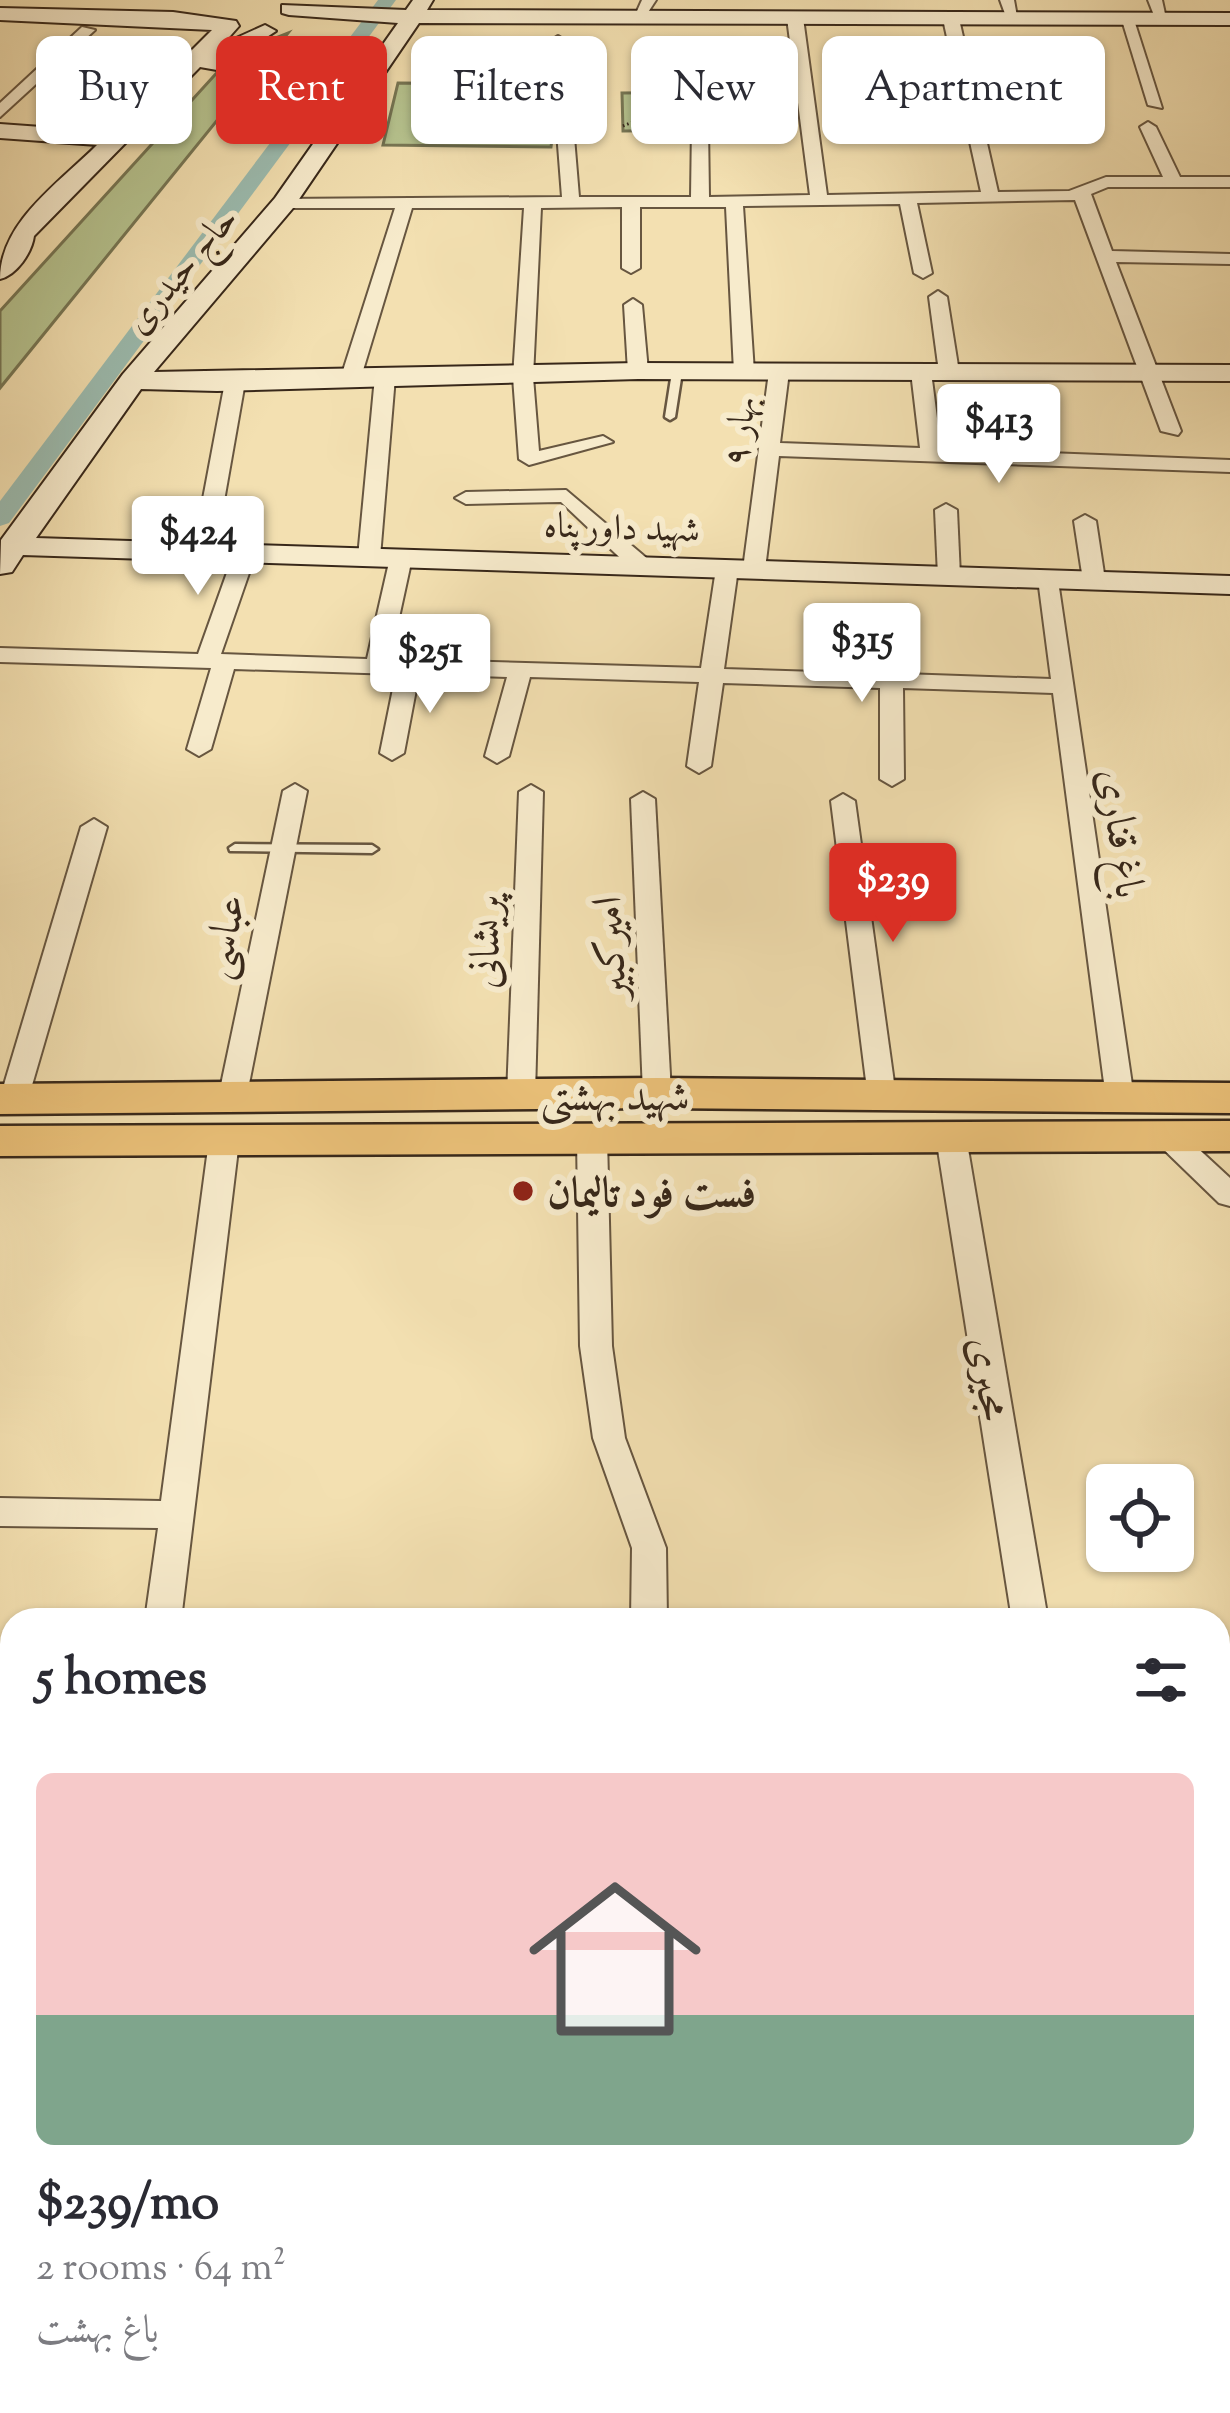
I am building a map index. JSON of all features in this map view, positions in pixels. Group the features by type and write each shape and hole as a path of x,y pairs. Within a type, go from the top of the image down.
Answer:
{"main road":[{"name":"شهید بهشتی","path":"0,1141 521,1095 1230,1098"},
{"name":"شهید بهشتی","path":"7,1099 228,1120 592,1138 1230,1136"}],"street":[{"path":"0,14 28,7 231,18 274,13 384,16 418,8 644,9 795,18 858,9 951,19 1010,10 1126,20 1158,10 1230,20"},
{"name":"حاج حیدری","path":"6,556 134,380 284,202 418,8"},
{"path":"192,69 274,13"},
{"path":"7,261 46,238 211,52 231,18"},
{"path":"795,18 819,196"},
{"path":"951,19 992,195"},
{"path":"1126,20 1156,105"},
{"path":"0,112 87,30"},
{"path":"1148,128 1174,182"},
{"path":"0,131 36,134"},
{"path":"7,261 22,234 108,144"},
{"path":"566,144 571,203"},
{"path":"700,202 701,144"},
{"path":"284,202 631,203 819,196 1071,196 1106,182 1230,182"},
{"path":"1082,192 1145,373 1171,431"},
{"path":"907,197 923,273"},
{"path":"734,200 744,372"},
{"path":"351,377 405,203"},
{"path":"533,203 523,377 529,459 603,442"},
{"path":"631,203 631,268"},
{"path":"1104,256 1230,259"},
{"path":"931,455 938,297"},
{"path":"633,304 638,371"},
{"path":"134,380 523,377 638,371 1230,373"},
{"name":"بهار ۹","path":"699,766 712,676 770,449 779,372"},
{"path":"368,557 385,377"},
{"path":"204,552 235,382"},
{"path":"770,449 1230,466"},
{"path":"466,498 566,496 641,566"},
{"path":"946,510 949,576"},
{"path":"1085,521 1094,580"},
{"name":"شهید داورپناه","path":"6,556 204,552 1230,585"},
{"path":"199,749 245,554"},
{"path":"377,666 401,558"},
{"name":"باغ قناری","path":"1048,579 1120,1098"},
{"path":"891,630 892,779"},
{"path":"0,655 1064,686"},
{"path":"392,753 409,667"},
{"path":"497,756 520,670"},
{"name":"عباسی","path":"166,1608 228,1120 295,791"},
{"name":"پریشانی","path":"521,1095 531,792"},
{"name":"امیرکبیر","path":"643,799 657,1093"},
{"path":"842,801 882,1097"},
{"path":"7,1099 94,826"},
{"path":"1166,1136 1230,1195"},
{"name":"مجیری","path":"952,1137 1028,1608"},
{"path":"592,1138 596,1346 609,1438 649,1548 649,1608"},
{"path":"0,1512 178,1514"}],"lane":[{"path":"670,417 677,372"},
{"path":"235,848 372,849"}],"path":[{"path":"622,126 631,122"}],"green space":[{"path":"216,74 216,122 0,388 0,311 152,144 192,144 192,100"},
{"path":"398,83 411,83 411,144 551,144 383,145 387,144"},
{"path":"622,93 631,93 631,131 623,131"}],"waterway":[{"path":"0,518 387,0"}],"place":[{"name":"فست فود تالیمان","path":"523,1191"}]}
